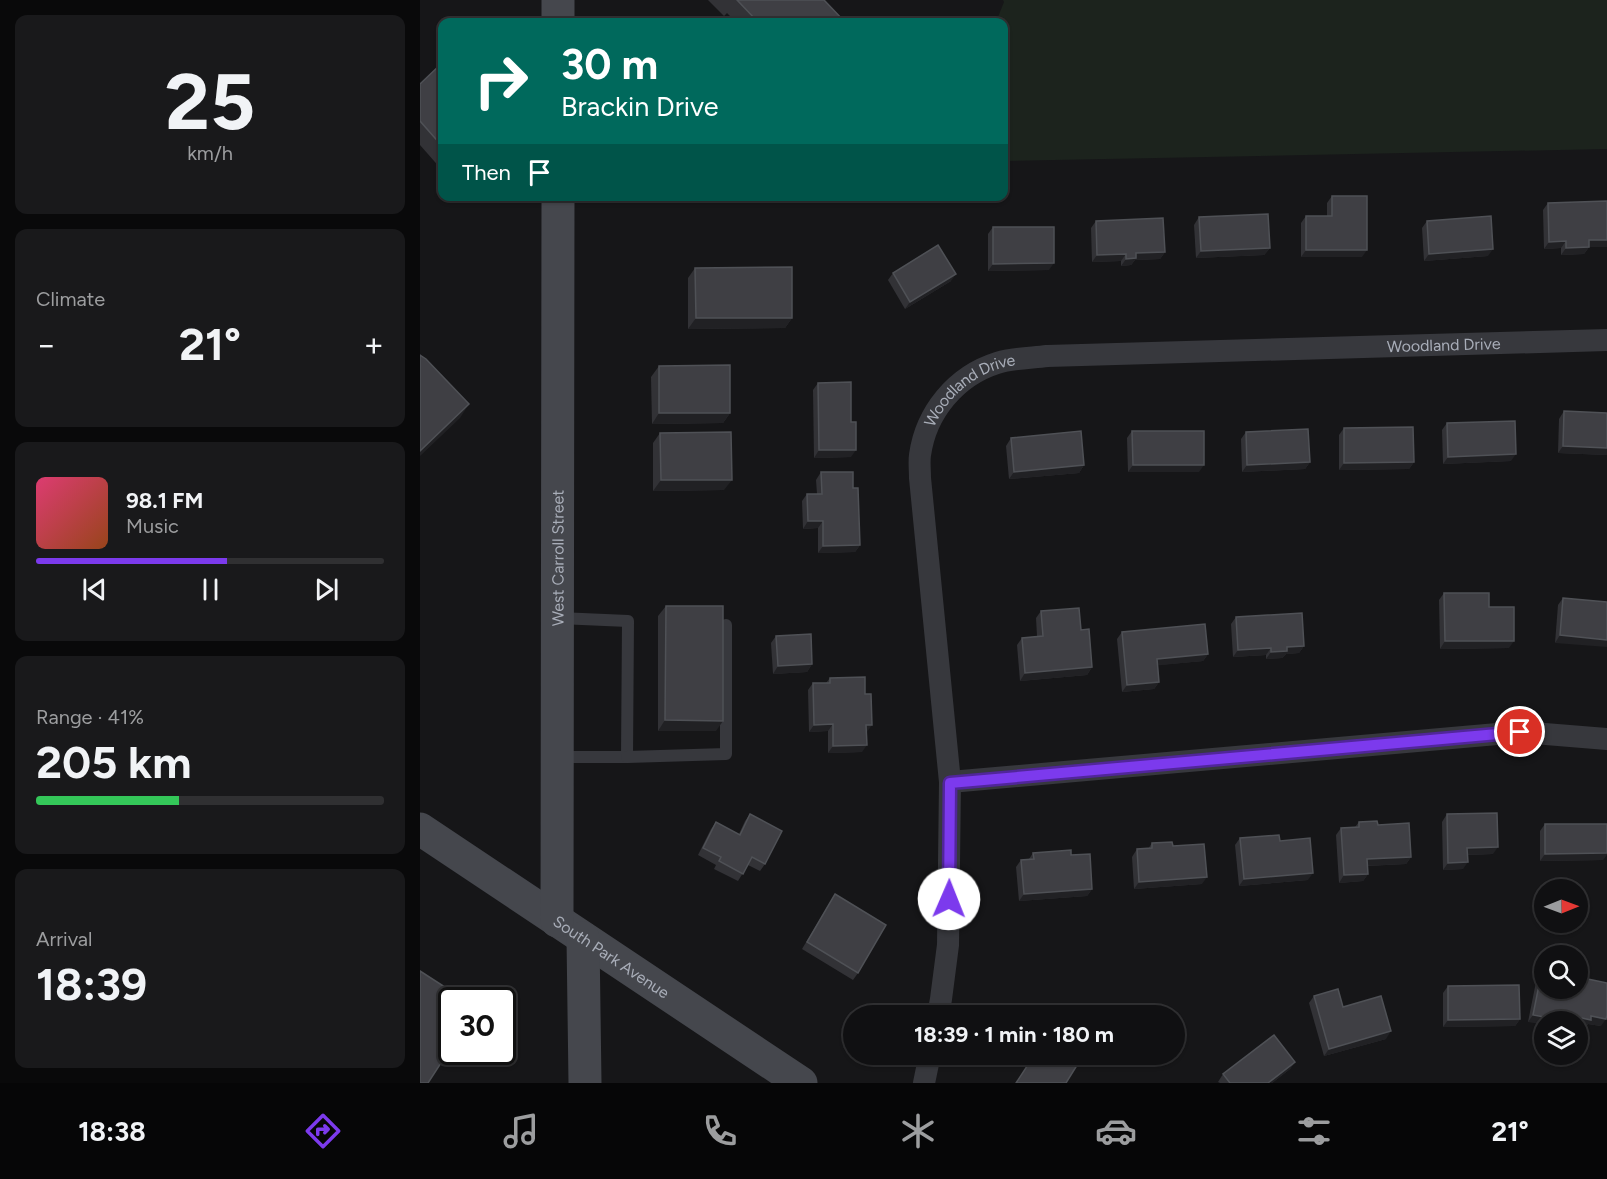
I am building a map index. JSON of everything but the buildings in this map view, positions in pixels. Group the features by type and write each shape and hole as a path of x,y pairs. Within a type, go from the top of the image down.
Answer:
{"street":[{"path":"558,0 558,18"},
{"name":"West Carroll Street","path":"558,201 558,757 570,929 585,1083"},
{"name":"Woodland Drive","path":"940,1005 948,945 950,783 920,478 920,455 925,433 936,409 954,388 973,373 998,363 1047,356 1607,340"},
{"path":"950,783 1520,732 1607,739"},
{"name":"South Park Avenue","path":"420,829 801,1083"},
{"path":"924,1083 928,1065"}],"lane":[{"path":"558,618 628,621 627,757"},
{"path":"558,757 726,754 726,625"}],"shaded area":[{"path":"1003,0 1607,0 1607,149 1008,161 1008,18 998,18"}],"route":[{"path":"949,899 950,783 1520,732"}]}
